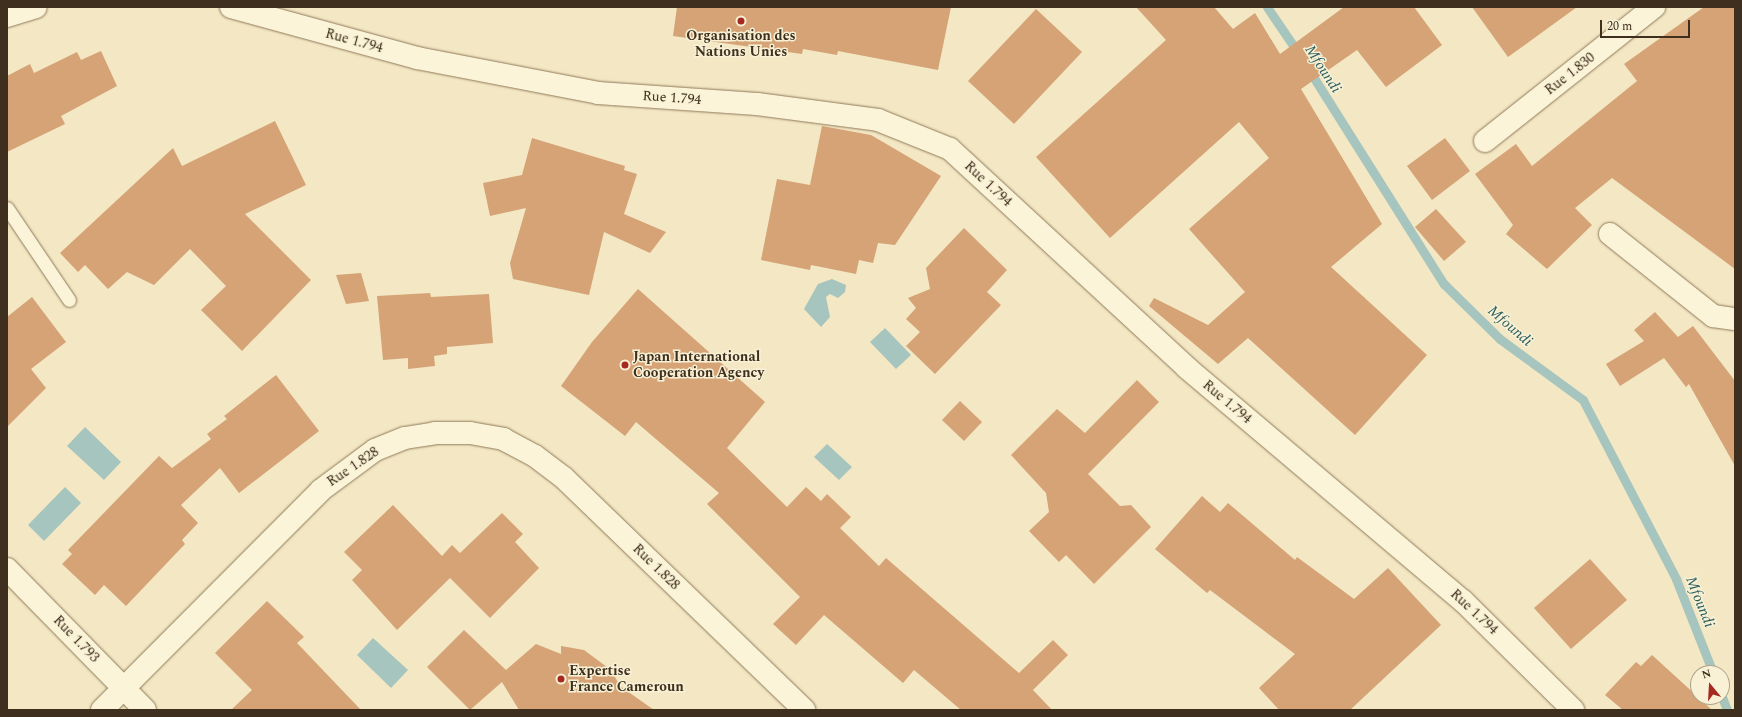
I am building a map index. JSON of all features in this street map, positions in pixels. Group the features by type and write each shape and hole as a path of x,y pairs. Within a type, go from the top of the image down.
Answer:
{"street":[{"path":"7,16 36,7"},
{"name":"Rue 1.794","path":"231,7 417,58 598,94 757,104 878,120 950,149 1187,368 1463,601 1573,710"},
{"name":"Rue 1.830","path":"1485,140 1654,7"},
{"path":"1610,234 1712,316 1735,320"},
{"name":"Rue 1.828","path":"102,710 321,490 375,450 405,438 435,433 470,433 503,439 535,456 564,478 804,710"},
{"name":"Rue 1.793","path":"7,569 145,710"}],"lane":[{"path":"7,208 69,300"}],"water":[{"path":"832,279 846,285 845,292 838,298 830,294 826,297 830,317 821,327 804,309 818,284"},
{"path":"885,328 911,355 896,369 870,342"},
{"path":"85,427 121,462 104,480 67,446"},
{"path":"827,444 852,467 839,480 814,457"},
{"path":"65,487 81,503 44,541 28,525"},
{"path":"373,638 408,670 391,688 357,655"}],"building":[{"path":"677,7 951,7 938,70 838,51 837,55 803,49 802,54 673,36"},
{"path":"1136,7 1214,7 1233,29 1255,13 1280,54 1344,7 1414,7 1442,45 1386,87 1357,50 1301,89 1382,224 1331,267 1427,355 1355,435 1248,338 1218,364 1149,306 1154,298 1208,325 1245,292 1189,229 1269,158 1239,122 1110,238 1036,157 1166,40"},
{"path":"1472,7 1577,7 1508,57"},
{"path":"1704,7 1735,7 1735,269 1612,178 1575,208 1592,225 1547,269 1506,234 1513,225 1475,174 1516,144 1532,166 1637,81 1624,64"},
{"path":"1036,9 1082,52 1014,124 968,81"},
{"path":"101,51 117,86 61,116 65,124 7,152 7,76 30,64 34,73 77,52 81,60"},
{"path":"275,121 306,185 245,214 311,280 242,351 201,310 226,286 190,249 154,285 127,272 108,289 85,265 78,272 60,253 173,148 182,166"},
{"path":"822,126 871,135 941,176 895,245 878,243 873,263 859,260 856,274 811,265 810,270 761,260 777,179 810,185"},
{"path":"532,138 625,166 624,170 637,174 624,214 666,232 650,253 604,232 589,295 513,279 510,263 526,208 490,216 483,183 522,175"},
{"path":"1445,138 1470,171 1432,200 1407,166"},
{"path":"1436,209 1466,242 1444,261 1415,227"},
{"path":"964,228 1007,270 987,292 1001,305 935,374 906,346 920,332 906,319 916,308 908,298 930,289 926,268"},
{"path":"361,273 369,301 346,304 336,275"},
{"path":"638,289 765,402 727,448 787,507 806,487 821,501 827,494 851,517 840,528 879,566 886,558 1019,673 1053,640 1068,655 1033,690 1052,710 961,710 914,670 903,683 824,615 796,645 773,624 800,597 707,504 719,493 636,422 625,436 561,386 592,342"},
{"path":"430,293 431,297 489,294 493,343 447,347 447,354 434,356 435,366 408,369 408,358 383,360 377,296"},
{"path":"32,297 66,342 31,369 46,388 7,427 7,317"},
{"path":"1655,312 1678,337 1693,326 1735,381 1735,466 1689,384 1686,387 1664,358 1620,386 1606,364 1644,341 1634,330"},
{"path":"276,375 319,431 239,493 220,468 181,505 198,523 182,540 185,544 126,606 104,585 95,595 62,564 72,554 68,550 159,456 172,468 211,439 207,434 227,419 224,416"},
{"path":"1137,380 1159,402 1088,474 1120,506 1131,505 1151,527 1094,584 1066,555 1059,562 1029,531 1049,512 1046,493 1011,455 1057,409 1085,433"},
{"path":"960,401 982,422 964,441 942,420"},
{"path":"1202,496 1220,512 1228,503 1295,560 1297,557 1354,599 1388,568 1441,625 1350,710 1279,710 1259,688 1295,654 1210,590 1207,593 1155,549"},
{"path":"393,505 442,556 452,545 460,553 502,513 523,534 515,542 539,568 490,618 450,578 397,630 352,580 362,570 344,552"},
{"path":"1590,559 1627,600 1571,649 1534,608"},
{"path":"267,601 304,637 297,643 361,710 231,710 252,690 215,653"},
{"name":"Expertise France Cameroun","path":"464,630 506,670 536,644 561,654 561,646 584,650 611,670 620,686 654,710 519,710 502,682 470,710 427,667"},
{"path":"1652,655 1690,690 1690,705 1707,705 1712,710 1623,710 1605,695 1636,662 1641,666"}],"waterway":[{"name":"Mfoundi","path":"1267,7 1299,54"},
{"name":"Mfoundi","path":"1309,70 1444,284 1500,339 1583,400 1676,579 1710,665"},
{"name":"Mfoundi","path":"1725,705 1727,710"}],"place":[{"name":"Organisation des Nations Unies","path":"741,21"},
{"name":"Japan International Cooperation Agency","path":"625,365"},
{"name":"Expertise France Cameroun","path":"561,679"}]}
